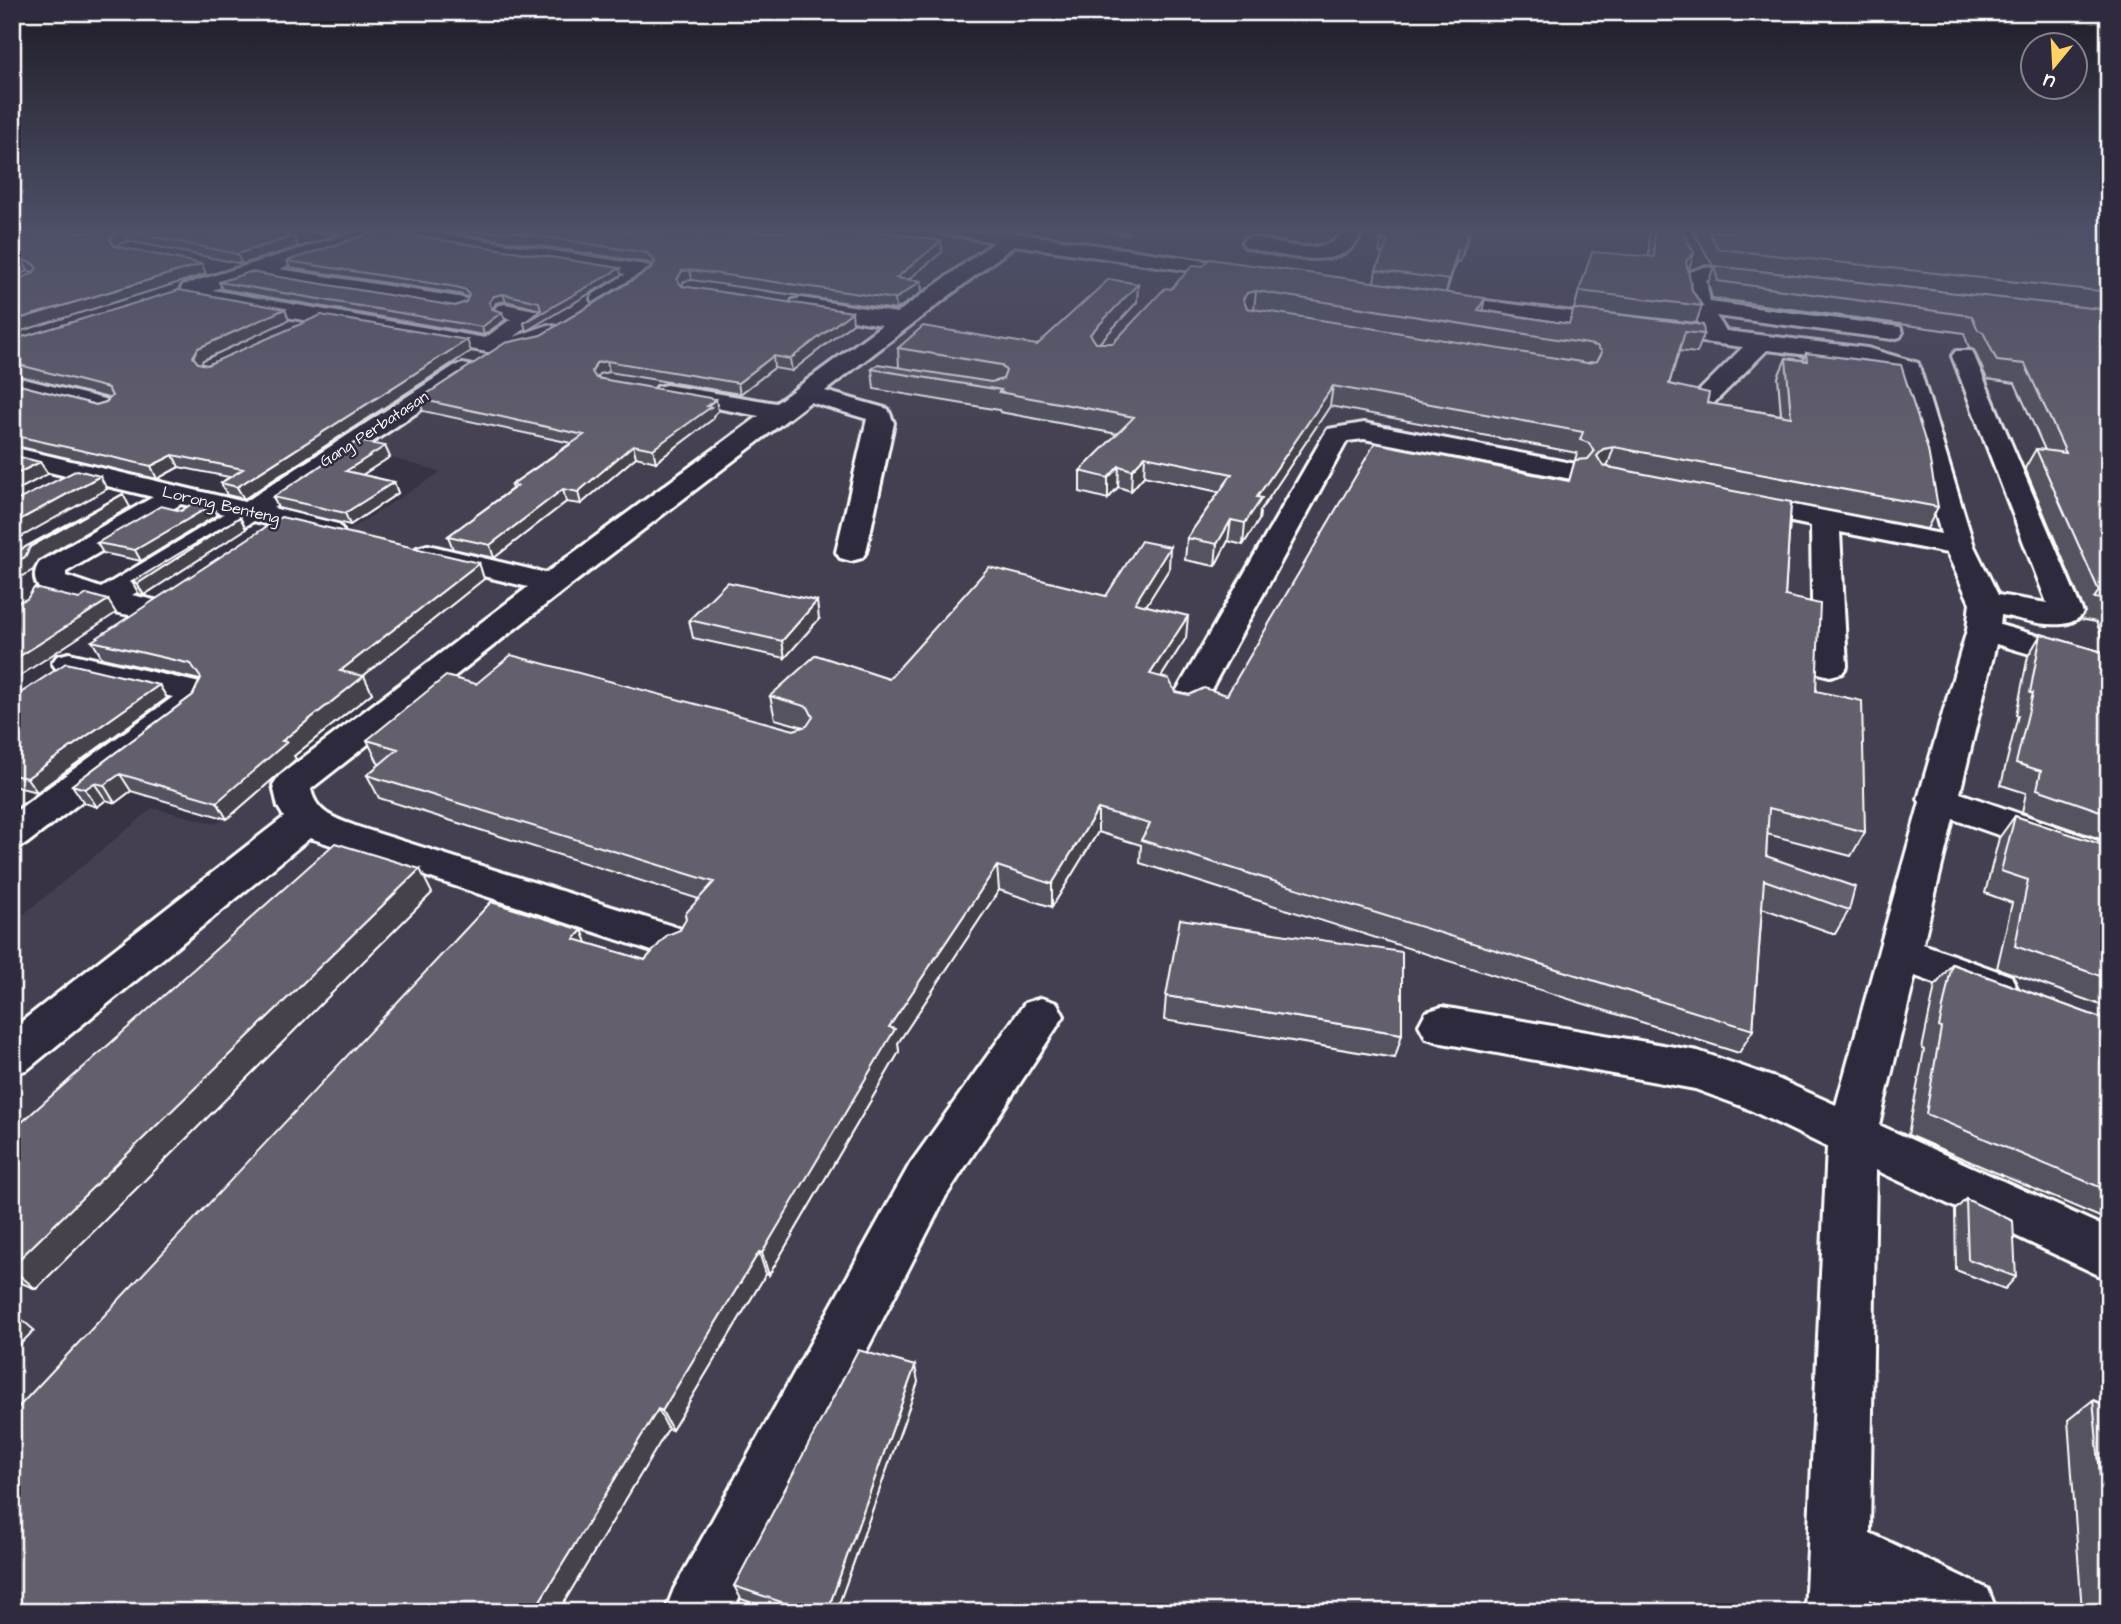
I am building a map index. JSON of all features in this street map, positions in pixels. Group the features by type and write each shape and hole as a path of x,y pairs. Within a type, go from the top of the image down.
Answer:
{"street":[{"path":"274,308 494,345 528,342 587,308"},
{"path":"814,308 902,321"},
{"path":"808,382 841,366 902,321 912,308"},
{"path":"1434,326 1445,308"},
{"path":"1486,308 1867,355 1909,368 1959,546 1985,616 1852,1136 1837,1612"},
{"path":"1700,308 1718,337"},
{"path":"1706,308 1892,332"},
{"name":"Gang Perbatasan","path":"104,599 248,512 494,345 531,316 505,311"},
{"path":"291,331 324,315"},
{"path":"670,940 493,905 306,820 294,805 292,786 552,584 781,412 875,317"},
{"path":"1701,401 1761,342"},
{"path":"1964,356 2067,613 1985,616"},
{"path":"841,366 869,371"},
{"path":"808,382 879,414 881,423 851,552"},
{"path":"12,383 103,406"},
{"path":"649,389 781,412"},
{"path":"1186,704 1337,435 1364,431 1571,471"},
{"name":"Lorong Benteng","path":"12,456 351,536"},
{"path":"46,489 79,472"},
{"path":"104,506 138,486"},
{"path":"12,834 189,702 191,694 188,691 57,671 163,602 104,599 50,581 51,568 176,495"},
{"path":"1716,499 1959,546"},
{"path":"240,549 284,519"},
{"path":"1825,520 1829,666"},
{"path":"405,548 552,584"},
{"path":"1985,616 2109,667"},
{"path":"470,648 509,659"},
{"path":"1937,799 2109,860"},
{"path":"12,1056 306,820"},
{"path":"1899,952 2035,1002"},
{"path":"697,1612 928,1180 1041,1016"},
{"path":"1442,1025 1698,1070 1761,1093 2109,1255"},
{"path":"1840,1551 1965,1612"}],"shaded area":[{"path":"602,308 2109,308 2109,1612 12,1612 12,924 153,808 216,824 378,698 166,646 441,472 364,450 410,415"}],"building":[{"path":"12,308 56,308 12,321"},
{"path":"120,308 278,308 285,309 198,348 193,357 198,363 207,365 321,315 467,340 237,487 221,483 243,469 173,455 151,466 12,435 12,383 96,405 106,402 112,396 108,388 12,363 12,340"},
{"path":"370,308 491,308 502,312 482,327"},
{"path":"540,308 551,308 524,323"},
{"path":"586,308 824,308 852,312 790,359 773,356 738,383 607,361 596,363 592,372 596,378 716,399 707,406 711,407 653,449 633,445 578,492 563,489 490,545 448,536 517,486 511,485 584,435 419,399 505,343 541,335"},
{"path":"1078,308 1115,308 1090,334 1096,343 1113,343 1146,308 1247,308 1587,363 1597,361 1602,352 1597,346 1361,308 1479,308 1478,310 1569,324 1574,309 1703,325 1704,334 1685,332 1669,384 1709,393 1707,403 1791,417 1786,358 1807,361 1806,353 1901,365 1928,450 1938,507 1614,447 1603,449 1597,456 1603,466 1791,502 1785,596 1820,604 1816,691 1862,701 1865,832 1769,808 1766,856 1855,887 1849,910 1764,880 1753,1030 1141,840 1150,824 1098,809 1052,884 997,866 889,1027 895,1029 762,1253 759,1252 662,1411 658,1409 533,1612 12,1612 12,1414 491,902 582,930 574,939 645,960 667,935 680,930 686,919 685,914 714,882 367,775 398,749 367,740 446,676 476,684 511,655 794,730 807,726 813,717 808,707 770,696 816,655 889,679 989,567 1106,596 1141,541 1170,547 1135,603 1188,616 1150,674 1169,679 1175,692 1189,695 1204,688 1227,695 1375,443 1569,481 1575,460 1588,459 1594,452 1589,443 1580,440 1583,432 1333,386 1257,497 1262,498 1245,523 1231,520 1217,544 1187,538 1232,474 1145,456 1132,470 1119,466 1108,478 1080,471 1134,417 999,392 1001,390 872,369 878,364 991,382 1003,379 1006,371 1001,365 898,348 923,326 1037,345"},
{"path":"1912,308 2109,310 2109,600 2094,598 2099,591 2036,449 2066,453 2025,364 1997,361 1972,316"},
{"path":"358,441 385,446 346,471 394,482 345,513 273,497"},
{"path":"12,455 40,462 12,476"},
{"path":"77,470 100,476 12,524 12,503"},
{"path":"123,494 30,547 25,557 12,564 12,553"},
{"path":"196,501 212,505 135,550 97,543 161,506 181,511"},
{"path":"240,517 137,584 132,582"},
{"path":"281,517 479,563 340,671 364,676 282,741 287,742 217,802 120,774 104,785 94,783 85,789 72,785 193,695 201,678 191,664 92,641"},
{"path":"727,582 817,601 782,641 689,620"},
{"path":"34,588 79,599 87,594 108,600 12,661 12,604 27,599"},
{"path":"2041,634 2109,654 2109,814 2037,789 2041,771 2016,763 2033,693 2030,693"},
{"path":"66,663 159,685 27,778 12,775 12,697"},
{"path":"2015,816 2109,847 2109,979 2015,946 2028,880 2001,871"},
{"path":"335,843 420,869 12,1266 12,1131"},
{"path":"1180,919 1402,952 1402,1034 1166,996"},
{"path":"1952,964 2109,1021 2109,1191 1926,1114"},
{"path":"1966,1199 2013,1221 2016,1277 1968,1259"},
{"path":"12,1316 21,1319 12,1328"},
{"path":"858,1350 915,1366 827,1612 811,1612 734,1586"},
{"path":"2093,1400 2109,1407 2109,1570"}]}
